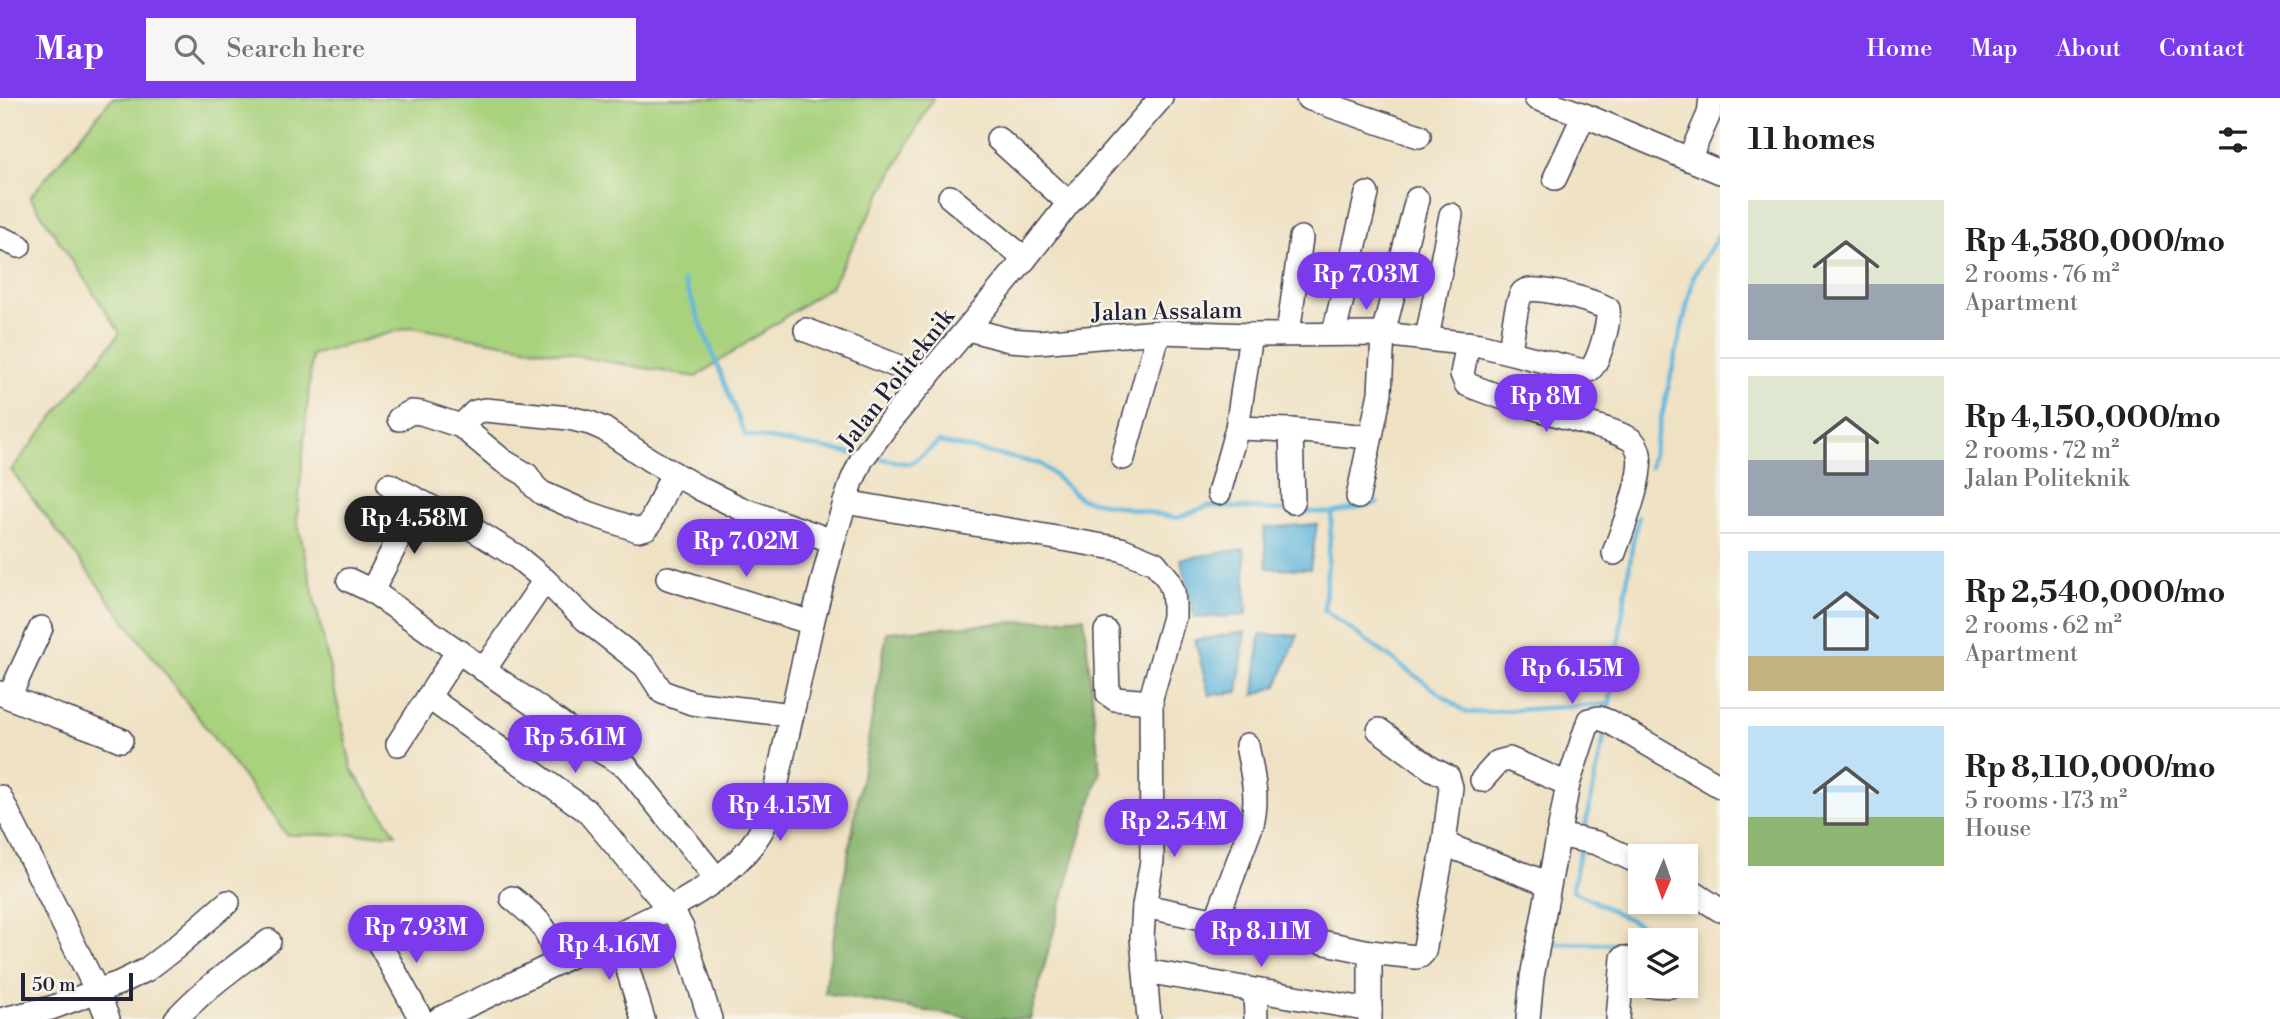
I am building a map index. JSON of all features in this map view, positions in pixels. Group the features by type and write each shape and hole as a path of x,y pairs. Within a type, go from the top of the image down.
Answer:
{"street":[{"name":"Jalan Politeknik","path":"439,1019 670,910 717,879 760,834 767,821 833,541 864,456 1069,203 1161,98"},
{"path":"1308,98 1419,136"},
{"path":"1536,98 1720,172"},
{"path":"1689,159 1709,114 1711,98"},
{"path":"1555,178 1584,116"},
{"path":"998,139 1069,203"},
{"path":"1334,333 1367,194"},
{"path":"950,197 1025,259"},
{"path":"1358,497 1380,393 1383,334 1417,199"},
{"path":"1427,338 1451,215"},
{"path":"1288,334 1293,281 1301,238"},
{"name":"Jalan Assalam","path":"968,329 1009,340 1038,342 1159,332 1251,335 1383,334 1468,343 1586,371 1592,367 1608,325 1608,309 1590,301 1543,290 1523,291 1510,351"},
{"path":"806,330 927,378"},
{"path":"1123,457 1159,332"},
{"path":"1219,493 1237,428 1251,335"},
{"path":"1468,343 1462,374 1466,383 1614,432 1635,444 1639,455 1638,473 1614,553"},
{"path":"461,426 475,412 485,410 590,422 673,473 742,509 833,541"},
{"path":"398,419 411,412 421,413 461,426 503,461 527,475 542,493 585,512 638,530 650,524 673,473"},
{"path":"1237,428 1370,437"},
{"path":"1291,430 1293,502"},
{"path":"389,485 505,549 545,580 586,621 645,666 662,692 692,703 792,715"},
{"path":"372,591 418,501"},
{"path":"845,502 1109,547 1139,555 1155,563 1168,579 1173,591 1174,617 1152,698 1152,862 1144,906 1142,938 1149,1019"},
{"path":"668,578 812,623"},
{"path":"349,580 372,591 597,749 626,766 717,879"},
{"path":"484,670 545,580"},
{"path":"41,628 5,695 121,740"},
{"path":"1106,631 1108,694 1115,699 1152,698"},
{"path":"398,744 458,651"},
{"path":"428,697 587,811 676,917 682,928 710,1019"},
{"path":"1528,1019 1532,977 1549,884 1572,837 1568,783 1587,722 1590,719 1604,720 1720,786"},
{"path":"1144,906 1370,952 1416,957 1424,951 1444,844 1450,804 1450,780 1379,730"},
{"path":"1216,921 1256,809 1247,746"},
{"path":"1482,780 1498,762 1509,759 1568,783"},
{"path":"0,797 97,991 108,1019"},
{"path":"1572,837 1628,858"},
{"path":"1444,844 1549,884"},
{"path":"1698,896 1720,910"},
{"path":"512,898 542,922 557,963"},
{"path":"4,1019 51,1008 146,970 228,902"},
{"path":"373,933 421,1019"},
{"path":"617,934 643,1019"},
{"path":"176,1019 206,990 269,941"},
{"path":"1145,971 1370,1015 1370,952"},
{"path":"1623,958 1628,974"},
{"path":"1255,991 1256,1019"},
{"path":"1618,1019 1628,992"}],"green space":[{"path":"112,98 933,98 831,286 696,377 411,327 312,355 297,519 352,770 396,834 287,835 11,470 120,333 30,197"},
{"path":"1084,617 1100,773 1030,1019 973,1019 824,993 887,632"}],"water":[{"path":"1317,524 1310,569 1267,568 1264,528"},
{"path":"1244,549 1247,615 1195,618 1181,559"},
{"path":"1245,632 1238,692 1209,695 1195,640"},
{"path":"1260,635 1298,635 1277,686 1254,695"}],"waterway":[{"path":"1650,467 1694,275 1720,233"},
{"path":"684,281 745,435 856,454"},
{"path":"871,457 910,464 939,442 1041,464 1081,499 1177,518 1208,506 1332,513 1378,503"},
{"path":"1332,513 1324,610 1467,713 1610,704"},
{"path":"1608,715 1639,516"},
{"path":"1584,832 1606,727"},
{"path":"1581,847 1572,890 1646,928"},
{"path":"1550,943 1628,944"}]}
